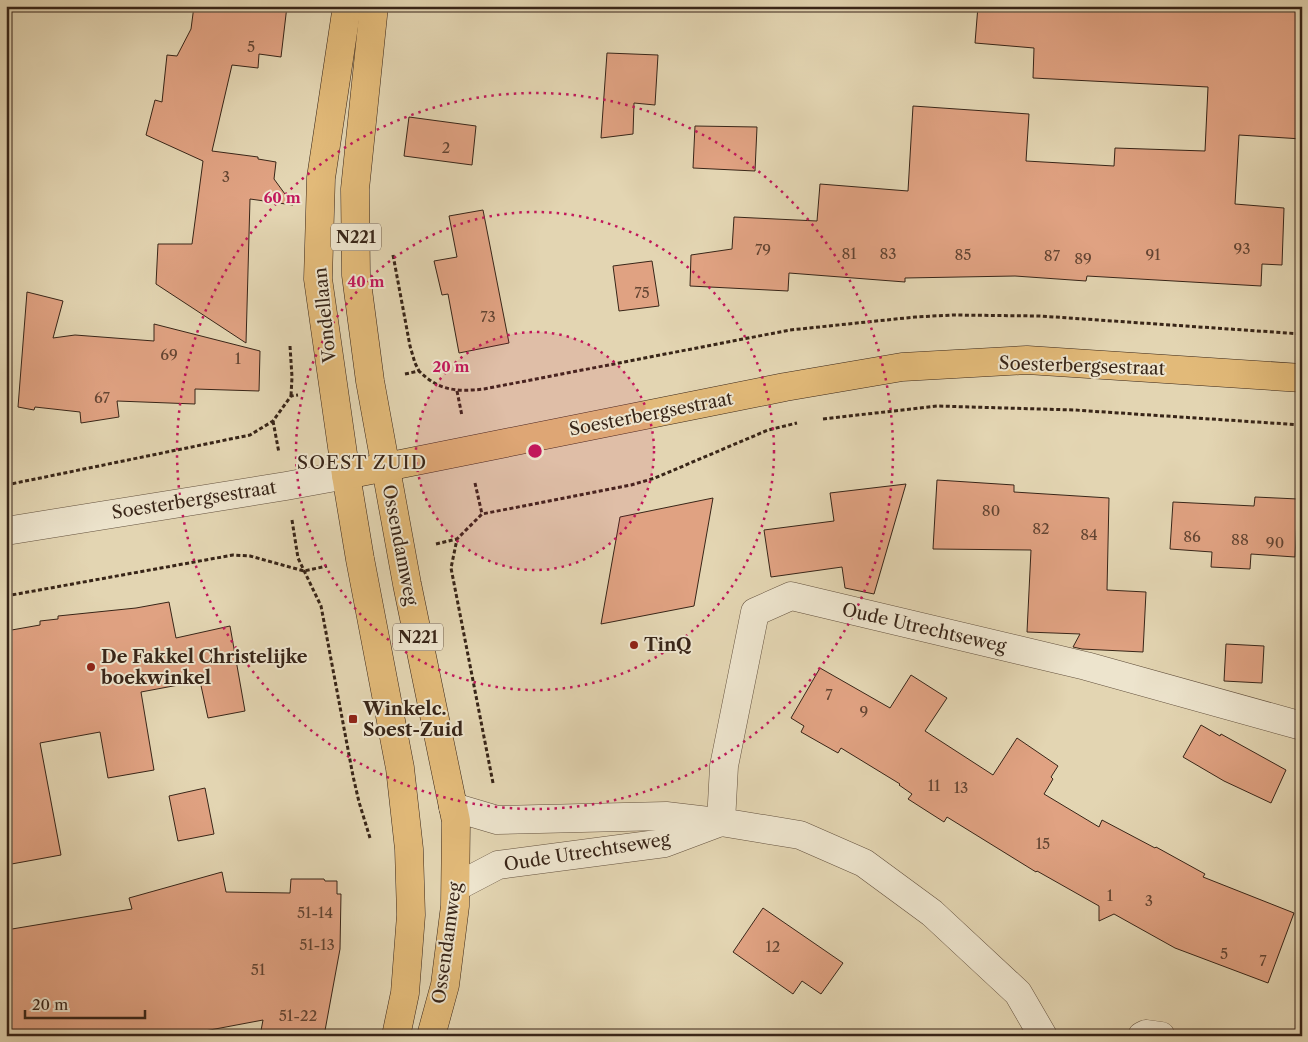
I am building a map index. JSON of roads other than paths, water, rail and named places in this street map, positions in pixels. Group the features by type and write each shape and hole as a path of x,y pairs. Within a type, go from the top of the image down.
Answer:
{"main road":[{"name":"Vondellaan","path":"346,475 318,279 321,178 347,6"},
{"name":"Vondellaan","path":"374,6 355,189 356,266 370,381 386,467"},
{"name":"Soesterbergsestraat","path":"346,475 785,387 902,367 1026,360 1302,378"},
{"name":"Ossendamweg","path":"386,467 407,584 456,821 455,906 445,985 431,1036"},
{"name":"Ossendamweg","path":"346,475 400,768 409,849 411,916 405,993 396,1036"}],"street":[{"name":"Soesterbergsestraat","path":"6,530 346,475"},
{"name":"Oude Utrechtseweg","path":"721,822 724,766 754,612 791,596 1086,666 1302,726"},
{"name":"Oude Utrechtseweg","path":"453,806 497,820 666,816 721,822 800,835 864,863 932,913 1018,993 1043,1036"},
{"name":"Oude Utrechtseweg","path":"456,887 498,865 665,843 721,822"},
{"path":"1142,1036 1146,1034 1161,1036"}],"place":[{"name":"TinQ","path":"634,645"},
{"name":"De Fakkel Christelijke boekwinkel","path":"91,667"},
{"name":"Winkelc. Soest-Zuid","path":"353,719"}],"district":[{"name":"SOEST ZUID","path":"362,462"}]}
